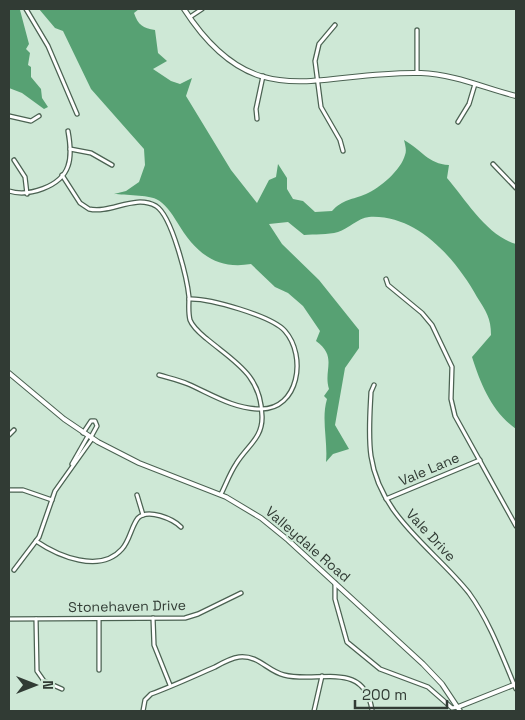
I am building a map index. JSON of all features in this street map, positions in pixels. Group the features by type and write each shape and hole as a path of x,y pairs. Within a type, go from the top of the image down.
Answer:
{"main road":[{"path":"184,9 207,41 223,55 241,67 285,82 318,82 417,73 440,75 516,96"},
{"name":"Valleydale Road","path":"9,373 90,438 139,463 221,494 271,525 429,669 459,709"},
{"path":"459,709 516,685"}],"street":[{"path":"26,9 48,46 78,114"},
{"path":"189,17 202,9"},
{"path":"335,25 319,44 315,57 322,110 340,140 343,151"},
{"path":"417,30 417,73"},
{"path":"257,119 256,109 263,76"},
{"path":"458,122 469,104 475,84"},
{"path":"9,116 31,120 38,116"},
{"path":"9,191 26,194 40,190 62,176 69,164 68,131"},
{"path":"70,149 91,153 112,165"},
{"path":"14,160 25,177 26,194"},
{"path":"494,164 515,184"},
{"path":"62,176 80,203 89,209 142,202 153,205 162,211 171,230 189,298 189,314 193,326 252,377 258,387 262,409 262,424 258,437 236,463 221,494"},
{"path":"386,279 388,285 422,313 432,325 452,367 451,399 455,416 516,526"},
{"path":"159,374 187,383 239,406 262,409 280,405 291,394 297,356 291,340 279,326 214,301 189,298"},
{"name":"Vale Drive","path":"374,385 370,392 370,453 375,473 386,499 406,527 460,584 478,606 516,685"},
{"path":"14,570 36,541 46,521 52,500 72,464 97,426 95,421 90,421 83,433"},
{"path":"9,435 14,430"},
{"name":"Vale Lane","path":"386,499 480,460"},
{"path":"9,490 23,490 52,500"},
{"path":"137,495 143,515"},
{"path":"36,541 50,551 62,556 91,561 102,560 121,550 128,541 138,518 143,515 157,515 181,527"},
{"path":"335,583 335,599 346,642 385,672 428,687 452,708 459,709"},
{"name":"Stonehaven Drive","path":"9,619 191,617 240,593"},
{"path":"153,618 154,648 170,685"},
{"path":"36,619 37,671 44,681 62,689"},
{"path":"99,619 99,670"},
{"path":"143,711 143,704 149,695 239,657 255,658 285,676 341,677 356,682 366,690 372,710"},
{"path":"314,711 322,676"}],"shaded area":[{"path":"9,9 20,10 29,44 26,49 30,53 28,65 31,67 31,77 41,89 42,98 48,107 44,109 22,93 9,88"},
{"path":"39,9 139,9 134,13 137,20 144,27 155,30 158,53 167,61 153,69 171,81 180,84 192,78 186,96 231,170 257,203 269,180 276,177 278,164 287,178 287,189 293,199 303,201 315,212 332,211 344,202 366,194 383,183 403,161 406,152 404,140 430,159 449,165 447,178 478,216 505,240 516,244 516,429 500,415 488,397 472,357 491,335 487,315 458,268 433,242 419,231 387,218 365,218 346,229 330,234 304,235 288,222 269,224 282,244 319,280 359,330 359,348 345,368 335,425 349,449 333,454 326,462 325,407 327,399 324,396 329,389 328,358 323,347 316,341 320,331 303,306 288,293 275,287 251,264 227,264 207,256 199,250 184,233 168,209 159,201 136,195 114,194 126,191 139,182 145,165 144,149 91,89 63,31 55,28"}]}
